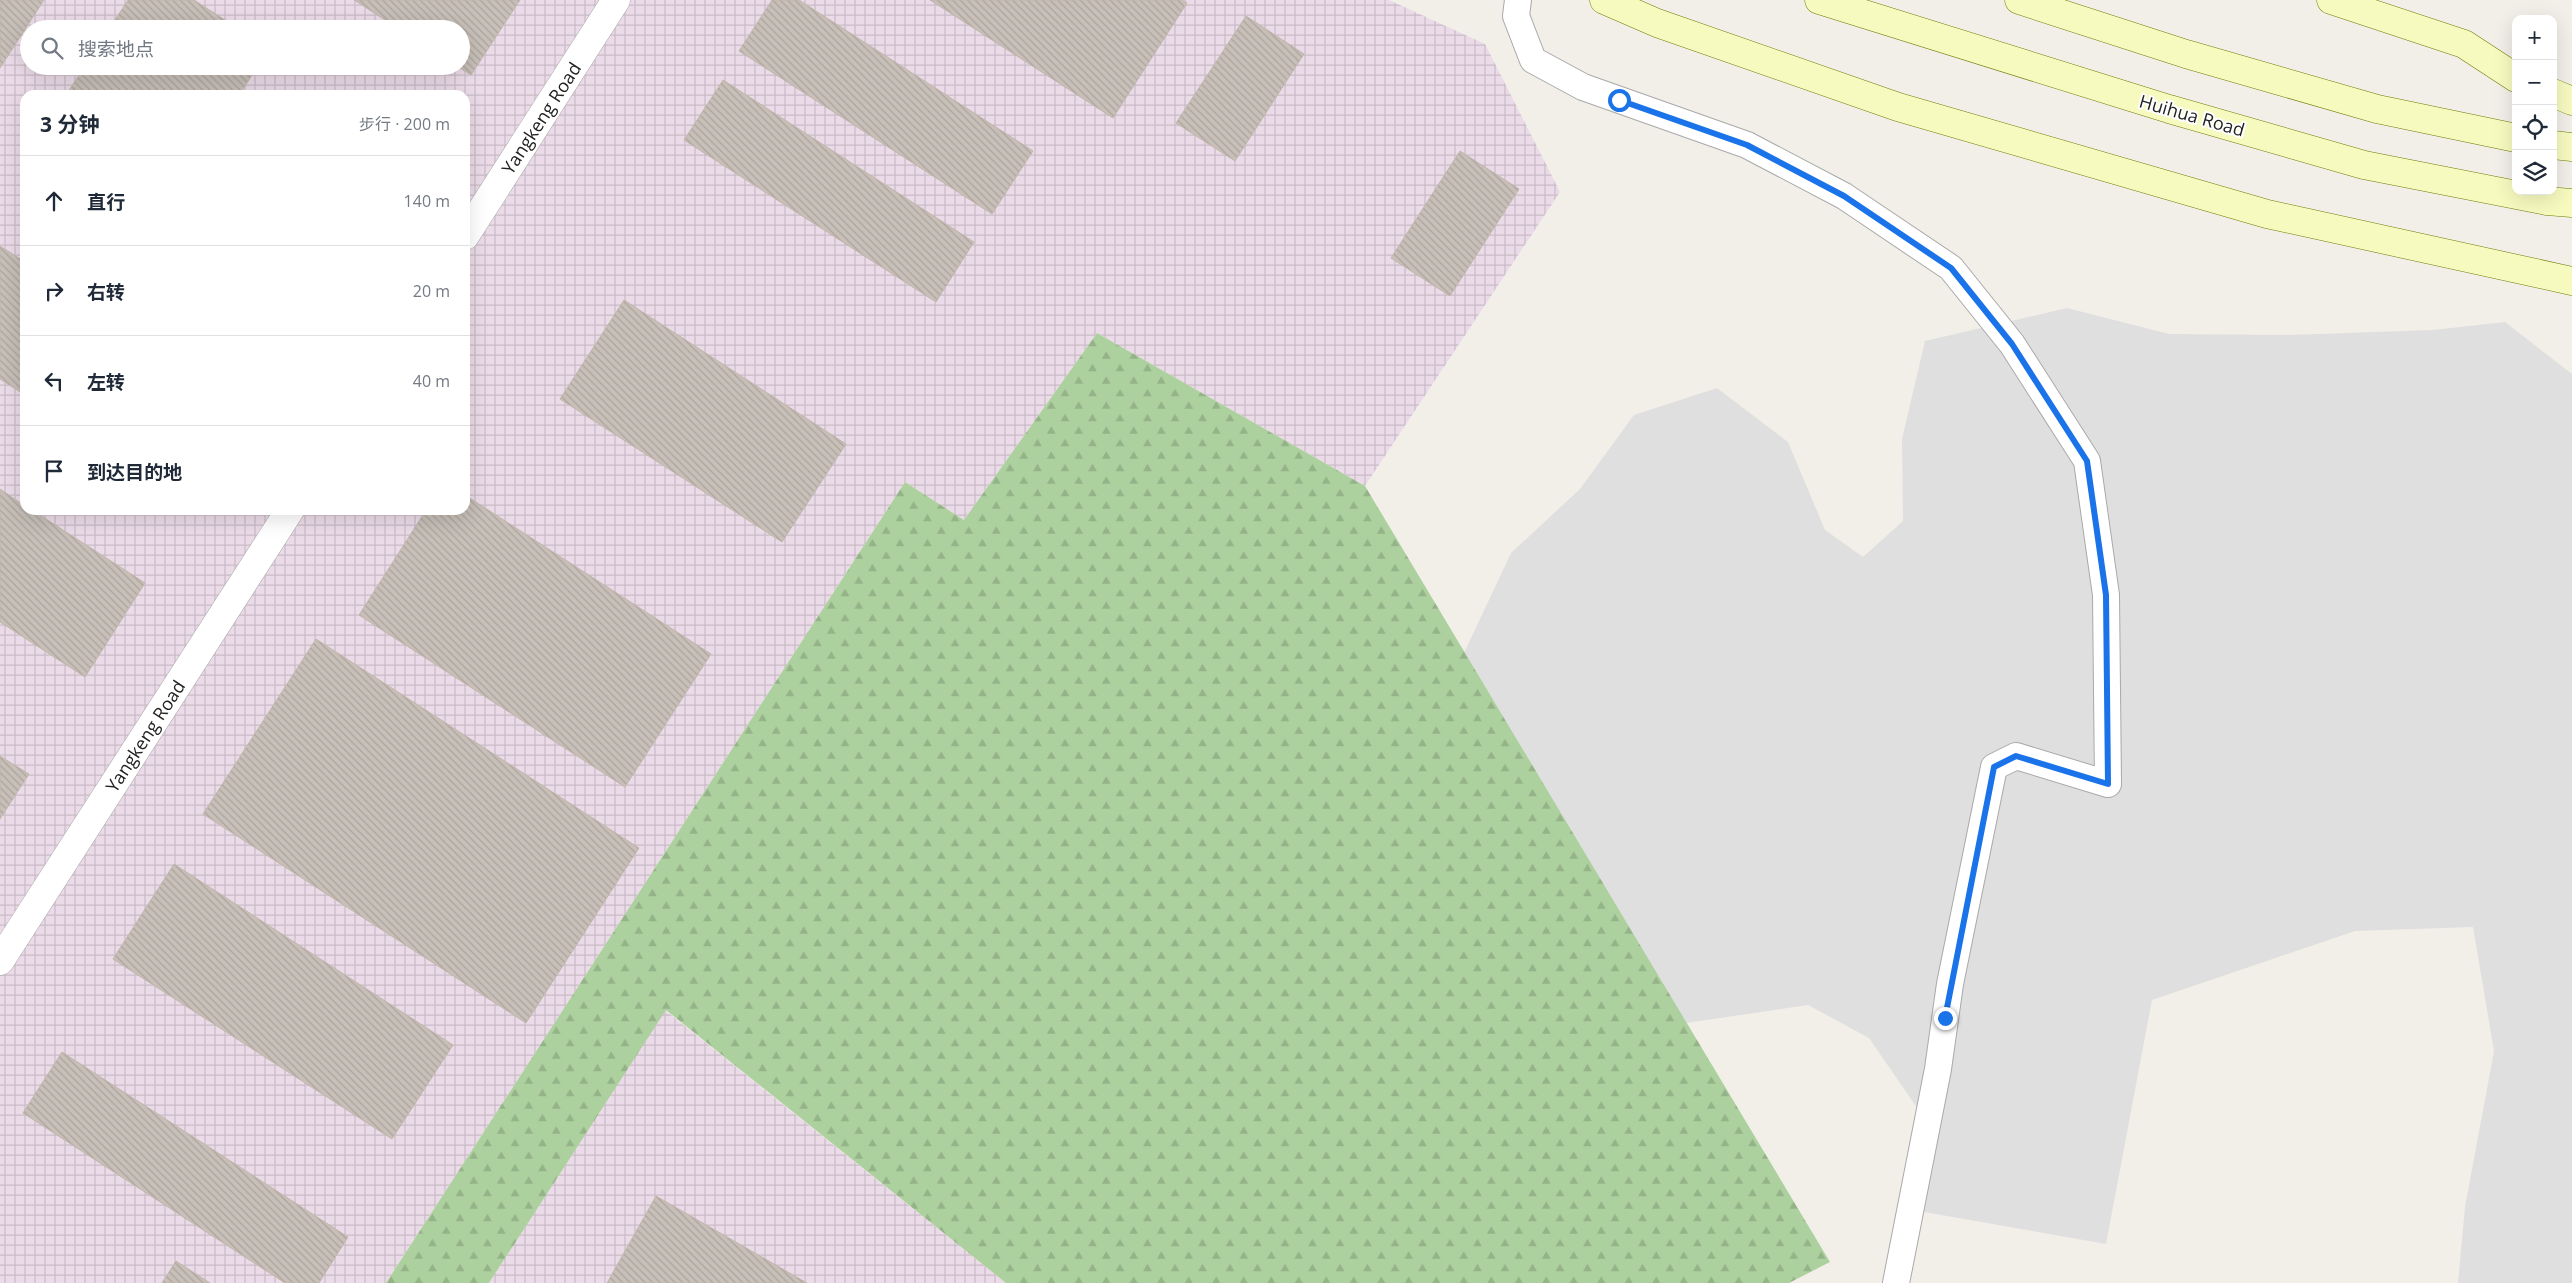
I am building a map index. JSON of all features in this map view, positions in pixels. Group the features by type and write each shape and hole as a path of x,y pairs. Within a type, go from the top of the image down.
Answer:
{"main road":[{"path":"1604,0 1657,23 1861,94 1983,132 2267,214 2572,281"},
{"name":"Huihua Road","path":"1819,0 2169,109 2364,165 2547,201 2572,203"},
{"path":"2019,0 2186,54 2377,109 2512,137"},
{"path":"2331,0 2464,44 2512,75"},
{"path":"2557,95 2572,101"},
{"path":"2557,145 2572,147"}],"street":[{"name":"Yangkeng Road","path":"470,228 616,0"},
{"name":"Yangkeng Road","path":"0,962 287,515"}],"lane":[{"path":"1518,0 1516,16 1533,60 1583,87 1747,145 1844,196 1951,268 2012,344 2087,461 2106,595 2108,784 2016,756 1994,767 1950,984 1938,1069 1896,1283"}],"shaded area":[{"path":"0,0 1389,0 1485,44 1560,192 1365,486 1097,333 964,520 905,482 386,1283 0,1283"},
{"path":"2067,308 2169,334 2290,335 2433,330 2505,322 2572,374 2572,1283 2458,1283 2465,1207 2494,1051 2473,927 2355,931 2152,1000 2106,1244 1907,1209 1922,1115 1869,1038 1808,1005 1686,1023 1464,653 1511,553 1580,489 1634,415 1717,388 1788,442 1825,530 1863,557 1903,521 1902,439 1925,341"},
{"path":"665,1010 1006,1283 489,1283"}],"green space":[{"path":"1097,333 1365,486 1830,1262 1789,1283 1006,1283 666,1010 489,1283 386,1283 905,482 964,520"}],"building":[{"path":"0,0 44,0 31,20 20,20 20,37 0,68"},
{"path":"128,0 194,0 225,20 115,20"},
{"path":"354,0 520,0 471,75 470,20 385,20"},
{"path":"772,0 799,0 1033,151 992,214 739,51"},
{"path":"930,0 1182,0 1187,3 1113,118"},
{"path":"1246,16 1304,54 1235,161 1176,123"},
{"path":"79,75 252,75 242,90 69,90"},
{"path":"723,80 974,242 936,302 684,140"},
{"path":"1460,151 1519,189 1450,296 1391,258"},
{"path":"0,246 20,259 20,392 0,379"},
{"path":"624,300 846,444 782,542 560,399"},
{"path":"0,489 20,503 20,515 40,515 145,583 85,677 0,622"},
{"path":"470,498 711,654 625,787 359,615 423,515 470,515"},
{"path":"316,639 639,848 526,1023 203,814"},
{"path":"0,756 29,774 0,819"},
{"path":"174,864 453,1045 392,1139 113,959"},
{"path":"62,1052 348,1237 319,1283 285,1283 23,1113"},
{"path":"656,1196 807,1283 607,1283"},
{"path":"176,1261 210,1283 162,1283"}],"route":[{"path":"1619,100 1747,145 1844,196 1951,268 2012,344 2087,461 2106,595 2108,784 2016,756 1994,767 1950,984 1945,1018"}]}
